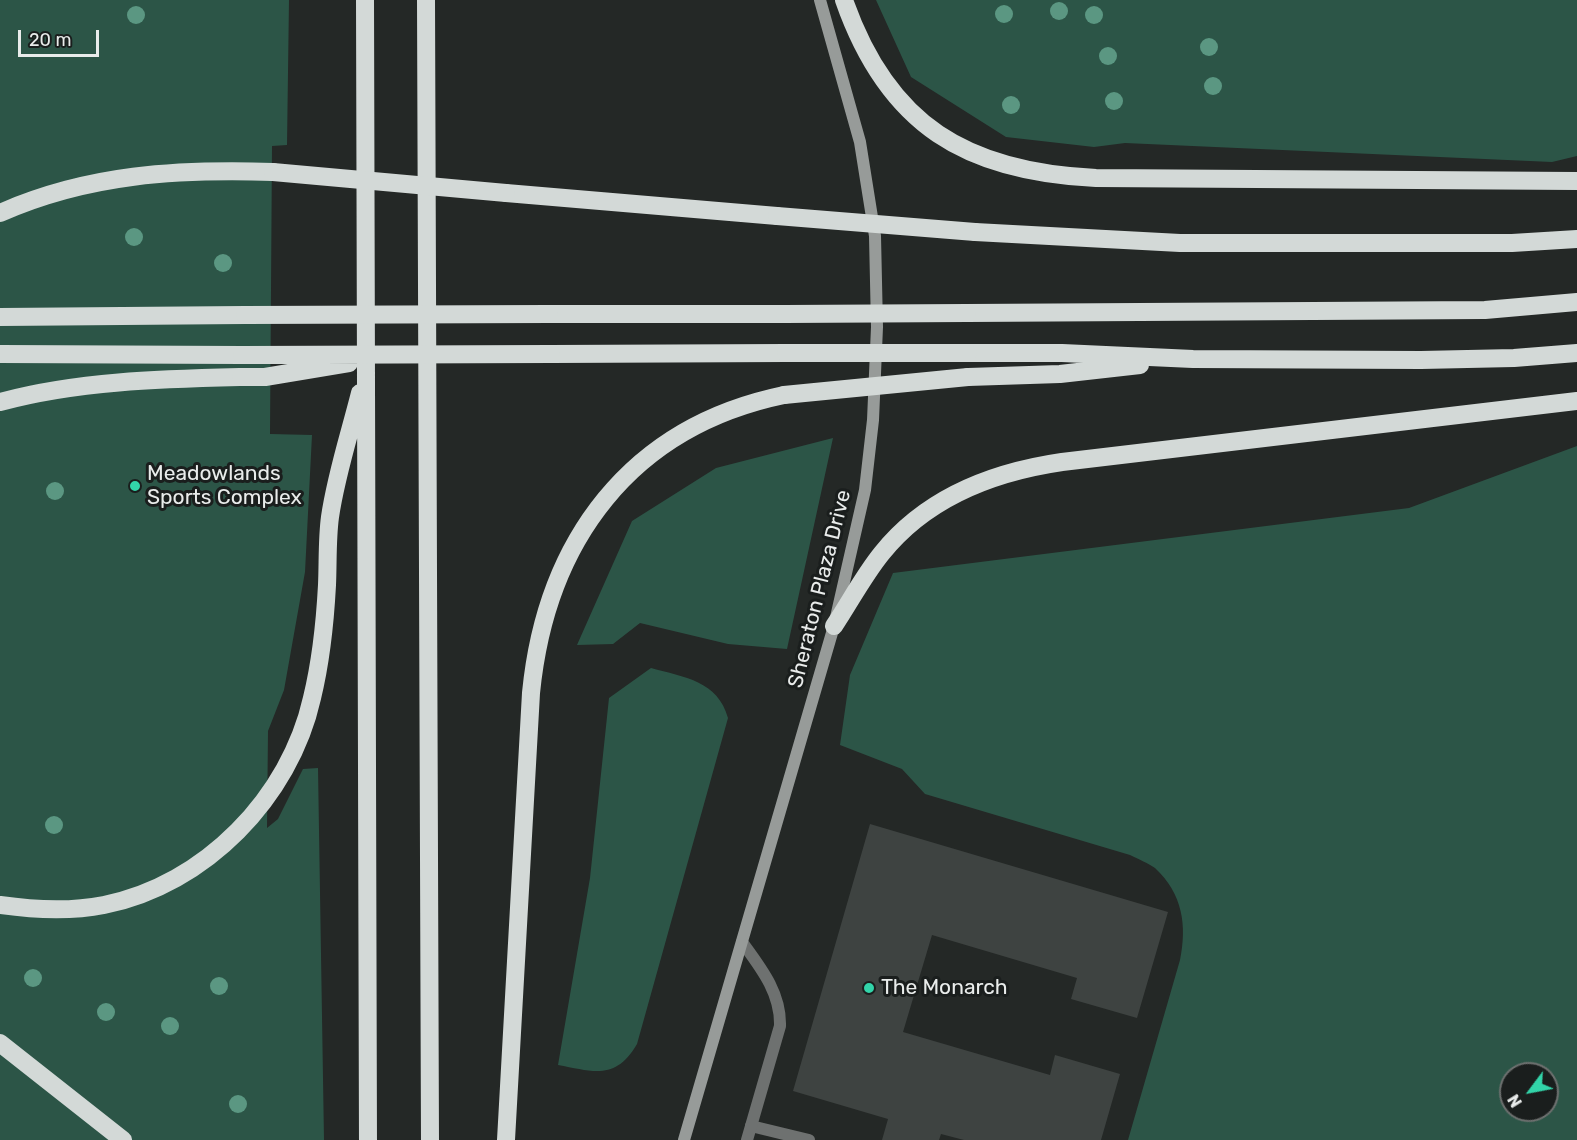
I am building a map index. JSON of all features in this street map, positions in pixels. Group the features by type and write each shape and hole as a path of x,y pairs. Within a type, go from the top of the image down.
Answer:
{"highway":[{"path":"365,0 368,1140"},
{"path":"426,0 430,1140"},
{"path":"844,0 876,70 886,85 917,118 934,132 976,155 1019,170 1096,178 1577,181"},
{"path":"0,213 55,191 110,178 182,171 273,172 975,232 1180,243 1512,243 1577,239"},
{"path":"0,317 1485,310 1577,302"},
{"path":"0,354 1062,353 1193,359 1483,359 1577,353"},
{"path":"0,402 90,387 265,377 407,354"},
{"path":"506,1140 531,693 538,640 552,592 585,524 615,488 666,443 703,420 741,405 784,395 968,376 1060,374 1193,359"},
{"path":"0,905 54,910 79,908 104,905 150,891 210,856 243,824 271,792 295,750 312,700 323,634 330,517 367,364"},
{"path":"834,626 880,554 910,523 969,487 1012,471 1062,462 1577,401"},
{"path":"0,1043 123,1140"}],"street":[{"name":"Sheraton Plaza Drive","path":"684,1140 834,626 865,490 873,420 877,327 875,236 860,142 843,73 820,0"},
{"path":"742,942 769,981 780,1017 780,1026 747,1140"},
{"path":"751,1126 809,1140"}],"green space":[{"name":"Meadowlands Sports Complex","path":"0,0 289,0 287,145 272,146 270,434 312,435 305,572 284,690 268,731 267,828 278,819 303,769 318,768 324,1140 0,1140"},
{"path":"876,0 1577,0 1577,156 1552,162 1125,143 1094,147 1006,137 911,77"},
{"path":"833,438 787,649 728,644 640,623 613,644 577,645 632,521 716,468"},
{"path":"1577,446 1577,1140 1128,1140 1180,960 1183,923 1177,900 1172,889 1155,868 1130,855 925,794 902,769 840,745 850,675 893,573 1409,508"},
{"path":"651,668 687,678 708,688 723,706 728,718 637,1044 621,1063 604,1071 558,1065 590,878 609,698"}],"building":[{"name":"The Monarch","path":"870,824 1168,912 1137,1018 1071,999 1077,978 932,935 903,1032 1050,1075 1055,1055 1120,1074 1101,1140 964,1140 941,1134 939,1140 882,1140 888,1119 793,1091"}],"place":[{"name":"Meadowlands Sports Complex","path":"135,486"},
{"name":"The Monarch","path":"869,988"}]}
